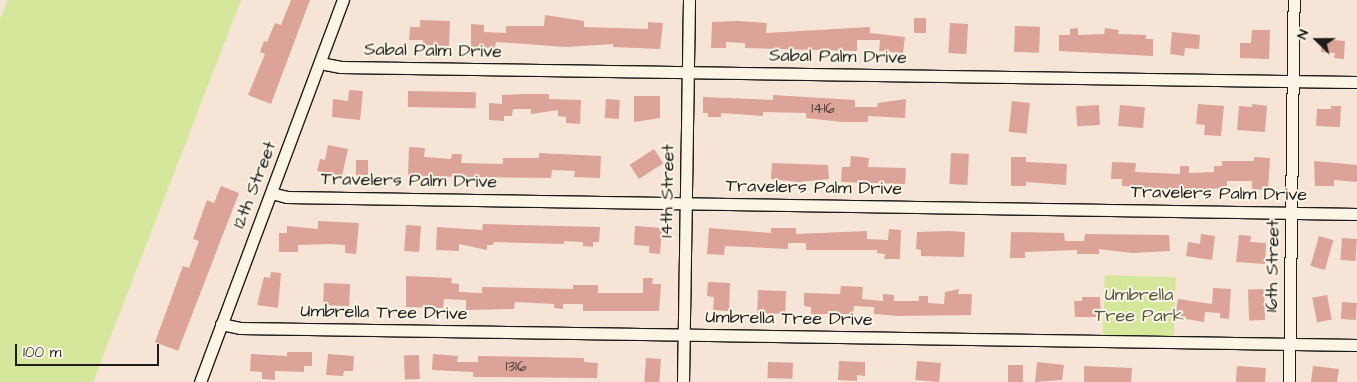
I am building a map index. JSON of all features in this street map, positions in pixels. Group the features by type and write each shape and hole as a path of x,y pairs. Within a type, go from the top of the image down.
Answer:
{"street":[{"name":"12th Street","path":"200,382 343,0"},
{"name":"14th Street","path":"683,382 689,0"},
{"name":"16th Street","path":"1289,382 1294,0"},
{"name":"Sabal Palm Drive","path":"320,63 341,67 1357,82"},
{"name":"Travelers Palm Drive","path":"271,193 287,197 1357,214"},
{"name":"Umbrella Tree Drive","path":"222,324 240,328 1357,345"}],"green space":[{"path":"8,0 241,0 93,382 0,382 0,19"},
{"name":"Umbrella Tree Park","path":"1105,275 1176,277 1174,337 1103,335"}],"building":[{"path":"291,0 310,0 271,104 248,95 265,54 260,52 264,41 267,42 275,23 281,25"},
{"path":"545,15 584,21 584,27 648,29 648,22 663,23 660,49 613,47 613,44 566,47 496,42 495,48 471,47 471,24 484,25 484,32 506,33 506,26 544,26"},
{"path":"914,18 926,18 926,33 914,33"},
{"path":"420,20 450,21 449,46 423,45 423,40 409,40 410,27 420,27"},
{"path":"712,22 767,23 766,33 870,27 870,33 905,37 903,53 879,51 880,40 857,40 857,51 745,48 745,43 726,42 726,48 711,48"},
{"path":"950,23 968,24 966,54 948,53"},
{"path":"1015,26 1040,27 1039,53 1014,52"},
{"path":"1078,28 1078,35 1104,34 1105,28 1119,30 1118,34 1146,35 1146,39 1153,39 1153,56 1059,51 1059,35 1070,35 1070,29"},
{"path":"1252,30 1270,30 1269,59 1240,58 1240,43 1251,43"},
{"path":"1172,32 1200,35 1199,49 1185,48 1184,56 1170,54"},
{"path":"1321,39 1345,41 1344,59 1334,58 1335,53 1321,52"},
{"path":"349,90 363,91 360,120 332,117 333,99 348,101"},
{"path":"408,91 476,92 476,108 408,107"},
{"path":"549,94 549,99 581,100 580,124 566,123 566,117 558,116 558,110 531,114 531,109 513,109 512,116 504,116 504,121 489,120 489,103 502,104 502,95"},
{"path":"773,95 855,100 855,107 877,107 878,103 906,99 905,118 868,116 868,122 842,122 806,118 806,113 763,112 763,116 721,113 721,117 708,117 708,113 703,113 703,97 773,100"},
{"path":"634,96 660,96 660,118 634,122"},
{"path":"606,99 620,100 619,119 605,118"},
{"path":"1012,101 1030,103 1027,134 1009,132"},
{"path":"1198,104 1224,106 1221,136 1204,135 1205,125 1196,124"},
{"path":"1252,104 1267,106 1265,132 1237,130 1239,106 1252,107"},
{"path":"1099,105 1100,125 1077,126 1076,106"},
{"path":"1120,105 1145,107 1143,128 1118,126"},
{"path":"1331,106 1341,106 1340,127 1316,126 1317,109 1331,109"},
{"path":"328,145 348,149 342,176 317,171 320,159 325,160"},
{"path":"409,147 425,148 424,157 451,159 452,154 462,154 461,163 503,164 503,158 539,158 539,153 601,156 600,178 574,177 575,171 552,170 551,178 408,176"},
{"path":"654,149 663,163 639,179 630,165"},
{"path":"951,153 969,154 967,185 949,184"},
{"path":"851,156 869,158 868,167 906,168 905,184 841,182 842,167 850,167"},
{"path":"1011,157 1026,157 1026,162 1067,164 1066,185 1026,182 1026,186 1011,186"},
{"path":"1254,157 1270,158 1268,190 1252,189 1252,181 1227,181 1227,188 1181,190 1122,186 1122,179 1111,179 1112,162 1136,163 1135,172 1180,174 1180,166 1189,166 1189,173 1214,172 1214,166 1222,166 1222,161 1254,161"},
{"path":"356,160 368,160 368,175 356,175"},
{"path":"1314,161 1357,165 1357,182 1334,180 1334,186 1315,186"},
{"path":"772,163 828,165 829,179 798,182 771,179"},
{"path":"221,186 239,193 178,351 155,342 183,266 189,268 199,241 193,239 207,200 214,203"},
{"path":"318,221 359,223 356,254 345,253 345,245 330,244 298,245 298,252 279,252 279,233 287,233 287,226 318,229"},
{"path":"483,224 600,227 599,242 593,242 593,247 583,246 583,242 564,241 564,244 494,242 493,245 487,245 487,250 459,244 459,251 436,250 437,227 482,230"},
{"path":"406,225 421,226 419,252 404,251"},
{"path":"635,226 662,228 660,254 649,253 649,246 634,245"},
{"path":"709,228 771,233 771,228 796,228 796,234 867,231 867,239 888,240 889,229 901,230 900,259 884,259 885,254 877,253 877,250 806,250 806,243 788,243 788,249 725,246 724,255 707,254"},
{"path":"917,232 965,232 964,257 921,256 921,250 916,249"},
{"path":"1011,232 1064,233 1065,241 1084,241 1085,234 1169,235 1170,251 1132,253 1099,249 1099,254 1077,254 1077,250 1025,252 1025,258 1010,258"},
{"path":"1201,234 1215,236 1212,260 1186,256 1188,242 1200,244"},
{"path":"1239,235 1251,236 1250,242 1266,243 1265,264 1236,262"},
{"path":"1319,236 1333,240 1325,270 1310,266"},
{"path":"1342,238 1357,239 1355,261 1340,260"},
{"path":"271,272 281,273 278,308 257,305 264,277 270,278"},
{"path":"406,276 452,278 451,283 459,284 459,292 482,293 482,287 573,289 573,285 598,285 598,293 643,293 643,278 653,278 652,284 661,284 659,311 583,311 583,304 563,304 563,309 554,308 554,304 515,302 514,309 466,310 466,300 444,299 443,308 406,307"},
{"path":"708,282 730,283 729,311 713,310 714,297 707,296"},
{"path":"324,283 350,284 349,306 323,305"},
{"path":"841,286 863,287 862,299 883,301 883,294 894,295 894,301 919,301 919,296 928,296 928,303 944,304 945,292 959,289 958,294 972,294 971,315 899,316 874,314 874,307 854,306 853,314 811,314 811,307 804,306 804,293 840,294"},
{"path":"1213,288 1231,289 1229,319 1220,318 1220,313 1205,312 1204,322 1175,317 1178,299 1212,304"},
{"path":"1264,289 1265,320 1249,321 1248,290"},
{"path":"758,290 786,291 785,314 757,313"},
{"path":"1327,295 1332,320 1317,322 1312,298"},
{"path":"1082,297 1100,297 1101,317 1075,317 1074,301 1082,301"},
{"path":"1342,302 1357,303 1356,320 1341,319"},
{"path":"287,352 312,352 312,366 304,366 304,372 275,371 275,380 262,379 262,372 250,371 251,354 287,356"},
{"path":"328,354 354,356 353,371 344,371 343,376 326,375"},
{"path":"433,354 458,356 457,362 478,362 478,356 584,358 584,362 598,363 597,378 473,377 473,372 432,370"},
{"path":"419,355 420,379 405,380 404,356"},
{"path":"646,358 661,359 659,382 644,382"},
{"path":"839,361 865,362 865,376 857,375 857,381 838,380"},
{"path":"917,361 941,363 939,382 915,380"},
{"path":"768,362 793,363 792,379 767,378"},
{"path":"1037,362 1064,365 1062,380 1035,382"},
{"path":"1008,365 1023,365 1023,382 1008,382"},
{"path":"1084,366 1132,368 1131,382 1084,382"},
{"path":"1237,366 1266,368 1265,382 1236,382"},
{"path":"1313,366 1339,369 1337,382 1311,382"}]}
